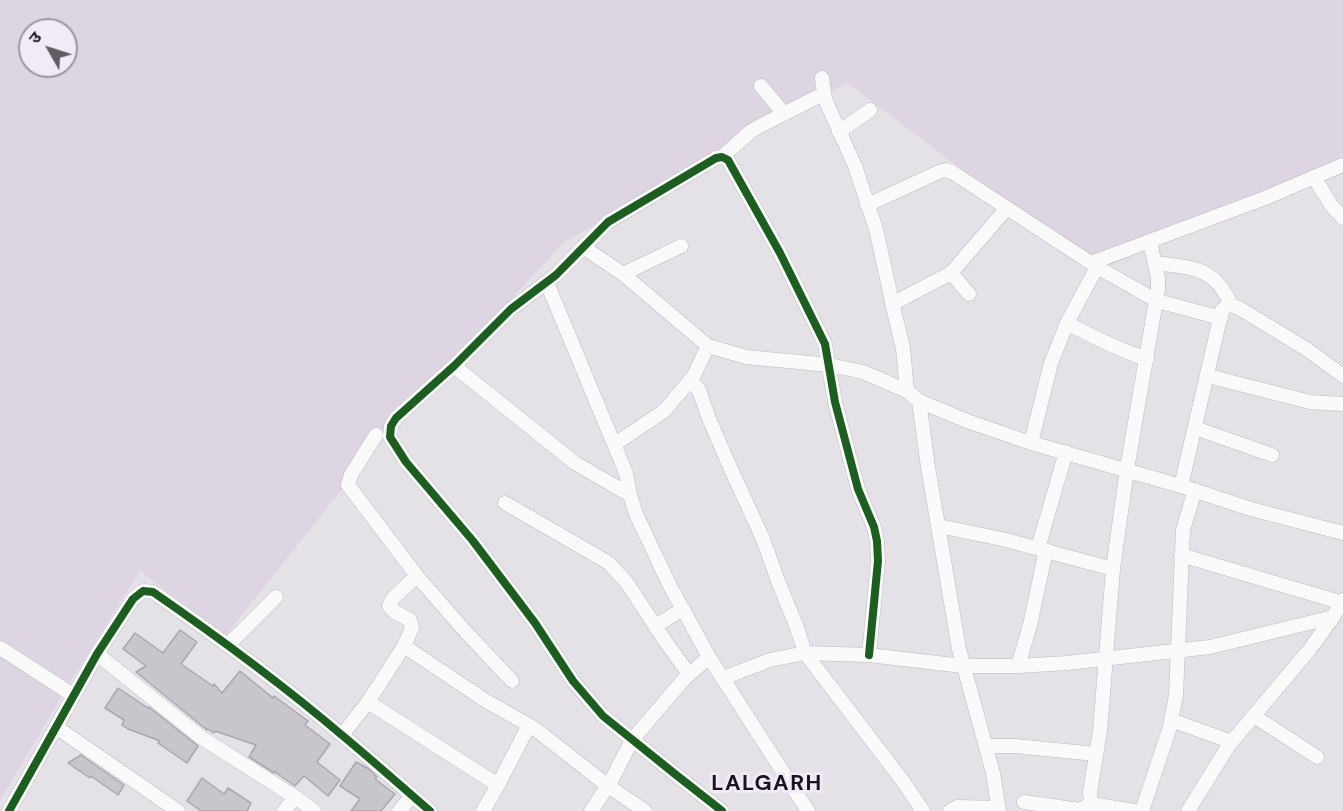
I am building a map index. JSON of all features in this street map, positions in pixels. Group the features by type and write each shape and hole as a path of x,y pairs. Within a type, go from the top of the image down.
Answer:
{"street":[{"path":"822,78 825,99 855,166 876,229 903,348 907,391"},
{"path":"761,86 784,114"},
{"path":"722,811 603,716 573,681 535,623 473,540 406,462 390,437 391,426 396,418 454,366 511,309 548,283 608,222 716,158 722,157 751,131 819,96 825,99"},
{"path":"839,132 870,110"},
{"path":"722,157 728,160 780,253 825,344 835,402 858,489 874,527 877,541 878,561 869,655"},
{"path":"1031,443 1051,363 1094,265 1343,165"},
{"path":"867,205 946,170 1094,265 1157,301 1221,318"},
{"path":"1314,177 1331,205 1343,218"},
{"path":"892,304 951,273 1007,208"},
{"path":"1083,808 1090,792 1100,731 1113,569 1127,470 1157,301 1158,278 1150,242"},
{"path":"623,274 681,246"},
{"path":"583,247 623,274 708,346 746,357 830,365 863,372 907,391 919,401 967,421 1031,443 1195,490 1251,509 1343,533"},
{"path":"1155,263 1204,272 1219,284 1231,305"},
{"path":"951,273 969,294"},
{"path":"548,283 615,444 626,473 636,514 669,584 709,657 808,811"},
{"path":"1181,486 1222,310 1226,307 1231,305 1239,308 1308,350 1343,376"},
{"path":"1067,323 1125,352 1147,359"},
{"path":"615,444 664,411 690,380 708,346"},
{"path":"454,366 575,463 630,495"},
{"path":"1208,375 1310,402 1343,404"},
{"path":"690,380 699,390 763,539 805,653 923,811"},
{"path":"919,401 959,649 993,773 999,809 957,807 950,811"},
{"path":"1195,428 1272,455"},
{"path":"376,435 348,485 417,576 512,681"},
{"path":"1018,666 1030,625 1042,549 1066,452"},
{"path":"1142,811 1171,720 1176,695 1183,530 1195,490"},
{"path":"505,502 609,563 627,583 690,674"},
{"path":"939,526 1042,549 1113,569"},
{"path":"1181,555 1303,592 1342,601 1333,617 1288,676 1232,742 1188,811"},
{"path":"342,735 368,702 404,646 412,628 410,620 395,612 390,606 393,598 417,576"},
{"path":"9,811 97,654 133,599 143,591 153,592 228,645 342,735 430,811"},
{"path":"228,645 276,597"},
{"path":"655,626 683,609"},
{"path":"723,678 770,660 805,653 869,655 963,666 1067,663 1210,647 1333,617"},
{"path":"404,646 486,701 529,725 608,786 645,811"},
{"path":"0,648 73,695"},
{"path":"97,654 202,738 314,811"},
{"path":"591,811 608,786 632,740 690,674 709,657"},
{"path":"368,702 498,785"},
{"path":"1254,716 1317,757"},
{"path":"1171,720 1232,742"},
{"path":"483,811 529,725"},
{"path":"56,727 178,811"},
{"path":"986,746 1015,746 1096,754"},
{"path":"399,811 412,796"},
{"path":"284,811 295,797"},
{"path":"1024,802 1134,811"}],"shaded area":[{"path":"0,0 1343,0 1343,165 1097,271 847,83 564,242 380,441 226,635 140,571 75,674 0,801"}],"building":[{"path":"180,630 197,642 181,664 213,686 214,684 222,693 240,671 273,698 274,696 308,721 305,725 330,744 317,762 340,780 328,796 304,776 295,786 249,757 256,745 207,730 136,672 146,666 123,649 135,633 163,653"},
{"path":"118,688 149,707 198,746 187,763 158,743 160,741 122,725 124,720 105,708"},
{"path":"81,755 124,785 118,795 68,763"},
{"path":"356,762 369,769 377,777 375,779 395,794 381,811 351,811 360,799 340,786"},
{"path":"202,778 224,794 228,788 251,803 247,811 201,811 187,801"}],"cycle path":[{"path":"722,811 603,716 573,681 535,623 473,541 406,462 390,437 391,426 396,418 454,366 511,309 556,275 608,222 716,158 722,157 728,160 780,253 825,344 835,402 858,489 874,527 877,541 878,561 869,655"},
{"path":"9,811 97,654 133,599 143,591 153,592 273,679 430,811"}],"district":[{"name":"LALGARH","path":"767,784"}]}
